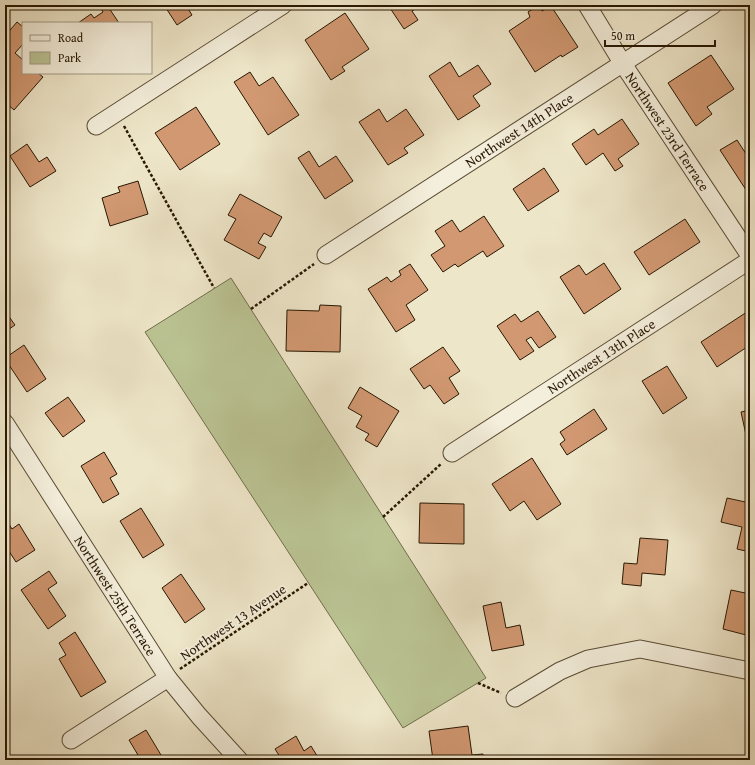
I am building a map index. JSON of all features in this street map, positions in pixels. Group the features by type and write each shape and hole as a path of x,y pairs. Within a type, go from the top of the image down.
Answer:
{"street":[{"path":"96,126 283,5"},
{"name":"Northwest 23rd Terrace","path":"587,5 623,64 750,256"},
{"name":"Northwest 14th Place","path":"326,255 713,5"},
{"name":"Northwest 13th Place","path":"452,453 750,260"},
{"name":"Northwest 25th Terrace","path":"5,422 168,678 199,716 239,760"},
{"path":"515,698 560,671 588,659 640,649 750,671"},
{"path":"71,740 168,678"}],"path":[{"path":"116,112 214,288"},
{"path":"251,309 326,255"},
{"path":"383,516 452,453"},
{"name":"Northwest 13 Avenue","path":"168,678 308,583"},
{"path":"478,683 515,698"}],"green space":[{"path":"231,278 486,678 403,728 145,332"}],"building":[{"path":"99,5 107,5 118,22 79,22 91,14 94,18 103,12"},
{"path":"164,5 190,5 187,7 192,15 177,25"},
{"path":"388,5 422,5 412,11 418,20 404,29"},
{"path":"539,5 542,11 551,6 578,47 562,57 561,55 535,72 509,31 530,17 528,12"},
{"path":"345,13 369,49 342,67 345,71 331,80 305,40"},
{"path":"17,22 22,26 22,45 15,53 22,59 22,74 39,74 43,77 14,110 5,102 5,36"},
{"path":"711,55 734,89 707,107 712,114 696,126 668,83"},
{"path":"450,62 459,77 478,65 491,84 473,96 480,106 458,120 429,76"},
{"path":"250,72 259,86 273,77 299,115 268,135 234,82"},
{"path":"196,107 220,144 180,170 155,133"},
{"path":"379,109 387,122 406,109 424,135 404,148 408,153 388,165 359,122"},
{"path":"622,119 639,144 618,159 623,166 615,171 603,153 586,165 572,144 594,129 598,135"},
{"path":"737,140 750,160 750,196 720,150"},
{"path":"27,144 39,162 47,157 56,171 30,187 10,156"},
{"path":"309,151 319,167 336,156 353,181 325,199 298,158"},
{"path":"544,168 559,191 528,211 513,189"},
{"path":"138,181 148,214 110,226 102,198 120,192 118,187"},
{"path":"240,194 282,217 271,237 264,233 258,243 266,247 259,259 224,240 236,219 228,215"},
{"path":"484,216 504,246 487,257 483,251 458,267 455,264 443,272 431,255 445,246 435,231 452,220 460,232"},
{"path":"685,219 700,242 649,275 634,252"},
{"path":"604,263 621,289 584,314 560,277 579,265 586,275"},
{"path":"410,264 428,290 406,305 415,320 396,332 368,289 387,277 391,282 401,275 399,271"},
{"path":"320,305 341,306 340,352 286,351 287,310 319,311"},
{"path":"750,310 750,345 717,367 701,342"},
{"path":"5,311 15,325 5,332"},
{"path":"538,311 556,337 539,348 531,337 526,340 534,351 520,360 497,326 515,314 521,322"},
{"path":"24,345 46,379 27,392 5,359"},
{"path":"443,347 460,371 449,378 459,394 444,404 430,385 424,389 410,369"},
{"path":"667,366 687,398 663,414 642,381"},
{"path":"360,387 399,411 377,447 365,440 369,434 356,427 362,416 348,408"},
{"path":"68,397 85,421 63,437 45,413"},
{"path":"594,409 607,429 567,455 560,444 565,440 560,432"},
{"path":"750,410 750,434 746,435 741,412"},
{"path":"104,452 117,474 110,478 119,494 103,503 81,466"},
{"path":"532,458 561,504 537,520 524,501 510,511 492,484"},
{"path":"727,498 750,503 750,552 737,549 742,527 721,522"},
{"path":"420,503 464,504 464,544 419,543"},
{"path":"141,508 164,545 143,558 120,521"},
{"path":"5,518 12,529 19,524 35,550 16,562 5,545"},
{"path":"640,538 668,540 665,575 642,573 641,586 622,584 624,563 637,564"},
{"path":"49,571 57,583 48,589 66,616 48,629 21,590"},
{"path":"181,574 205,609 185,623 162,588"},
{"path":"731,590 750,594 750,636 723,629"},
{"path":"501,602 506,628 520,625 524,645 492,651 483,606"},
{"path":"75,632 106,682 81,697 59,659 66,655 59,643"},
{"path":"468,726 472,755 483,754 484,760 433,760 429,731"},
{"path":"146,730 164,760 141,760 129,740"},
{"path":"296,736 304,751 311,746 319,759 282,760 275,749"}]}
